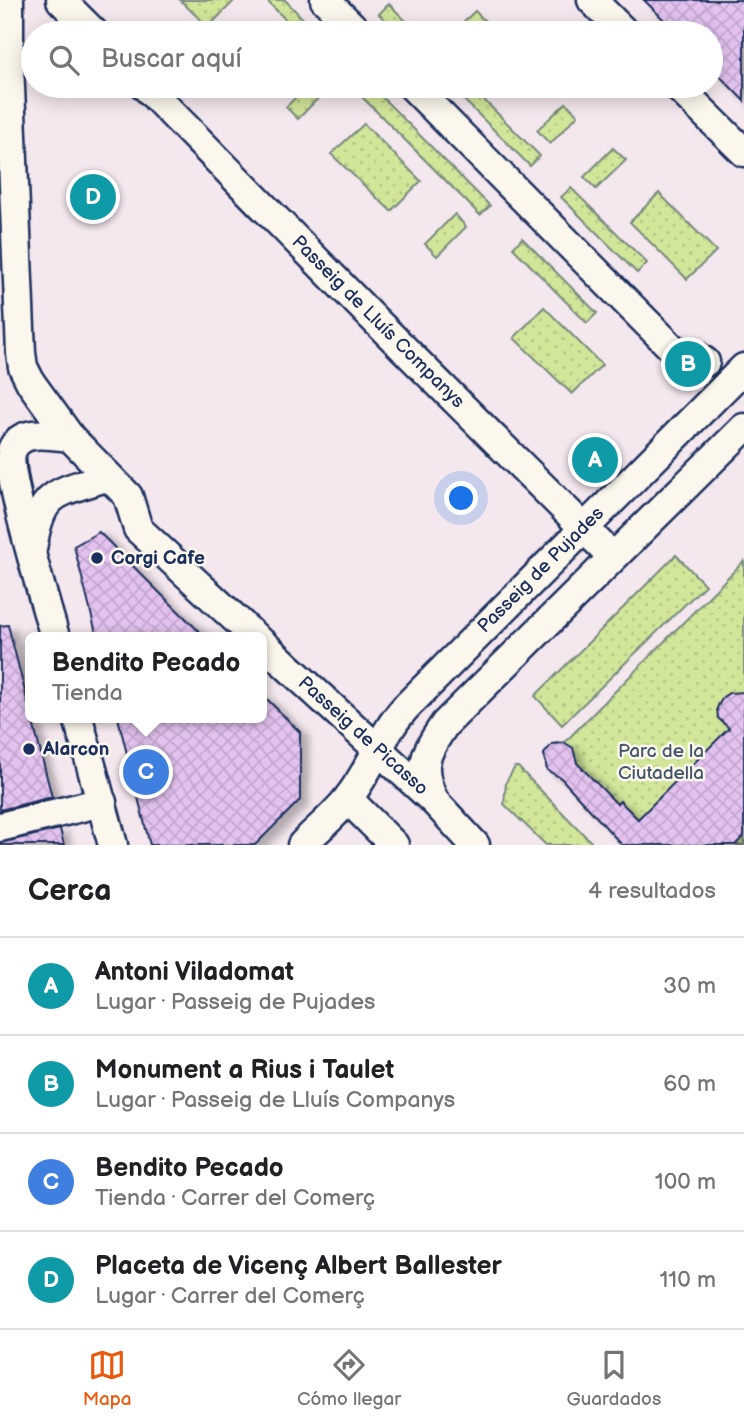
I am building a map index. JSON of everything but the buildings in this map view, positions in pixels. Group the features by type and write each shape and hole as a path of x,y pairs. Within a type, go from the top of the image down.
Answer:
{"street":[{"path":"9,0 4,61 8,250 23,367 70,437 106,477 128,496 138,529 250,632"},
{"path":"61,0 82,21"},
{"path":"325,0 347,21"},
{"path":"592,0 613,21"},
{"name":"Passeig de Lluís Companys","path":"157,98 613,557"},
{"path":"424,98 675,351 691,353 705,362"},
{"path":"689,98 744,152"},
{"name":"Passeig de Pujades","path":"348,799 394,720 744,368"},
{"path":"376,749 424,759 445,724 744,428"},
{"path":"54,632 31,552 10,460 12,449 20,439 33,434 70,437"},
{"path":"31,552 39,517 44,505 53,495 106,477"},
{"name":"Passeig de Picasso","path":"267,649 434,801 475,845"},
{"path":"79,723 113,845"},
{"name":"Passeig de Picasso","path":"424,759 427,785 434,801"},
{"path":"364,775 410,788 434,801"},
{"path":"302,845 348,799 394,845"},
{"path":"0,827 102,802"}],"green space":[{"path":"180,0 235,0 214,21 202,21"},
{"path":"266,0 285,0 305,21 287,21"},
{"path":"389,4 406,21 386,21 379,14"},
{"path":"475,11 485,21 465,21"},
{"path":"295,98 318,98 298,119 286,107"},
{"path":"363,98 383,98 490,206 480,215"},
{"path":"462,98 482,98 540,156 530,166"},
{"path":"566,103 578,115 550,144 537,130"},
{"path":"364,124 421,181 391,211 331,154"},
{"path":"613,148 626,160 596,189 584,177"},
{"path":"571,188 647,263 637,273 561,197"},
{"path":"659,193 716,251 687,279 630,222"},
{"path":"455,214 466,227 437,256 425,244"},
{"path":"522,238 597,313 587,323 513,248"},
{"path":"544,307 602,365 572,394 514,338"},
{"path":"676,555 705,585 562,725 535,696"},
{"name":"Parc de la Ciutadella","path":"744,561 744,845 631,845 627,842 622,845 561,778 547,770 544,754 552,744 565,742"},
{"path":"515,767 518,767 594,845 546,845 504,804 506,782"}],"place":[{"name":"Placeta de Vicenç Albert Ballester","path":"93,197"},
{"name":"Monument a Rius i Taulet","path":"688,364"},
{"name":"Antoni Viladomat","path":"595,460"},
{"name":"Corgi Cafe","path":"97,558"},
{"name":"Alarcon","path":"29,749"},
{"name":"Bendito Pecado","path":"146,772"}]}
